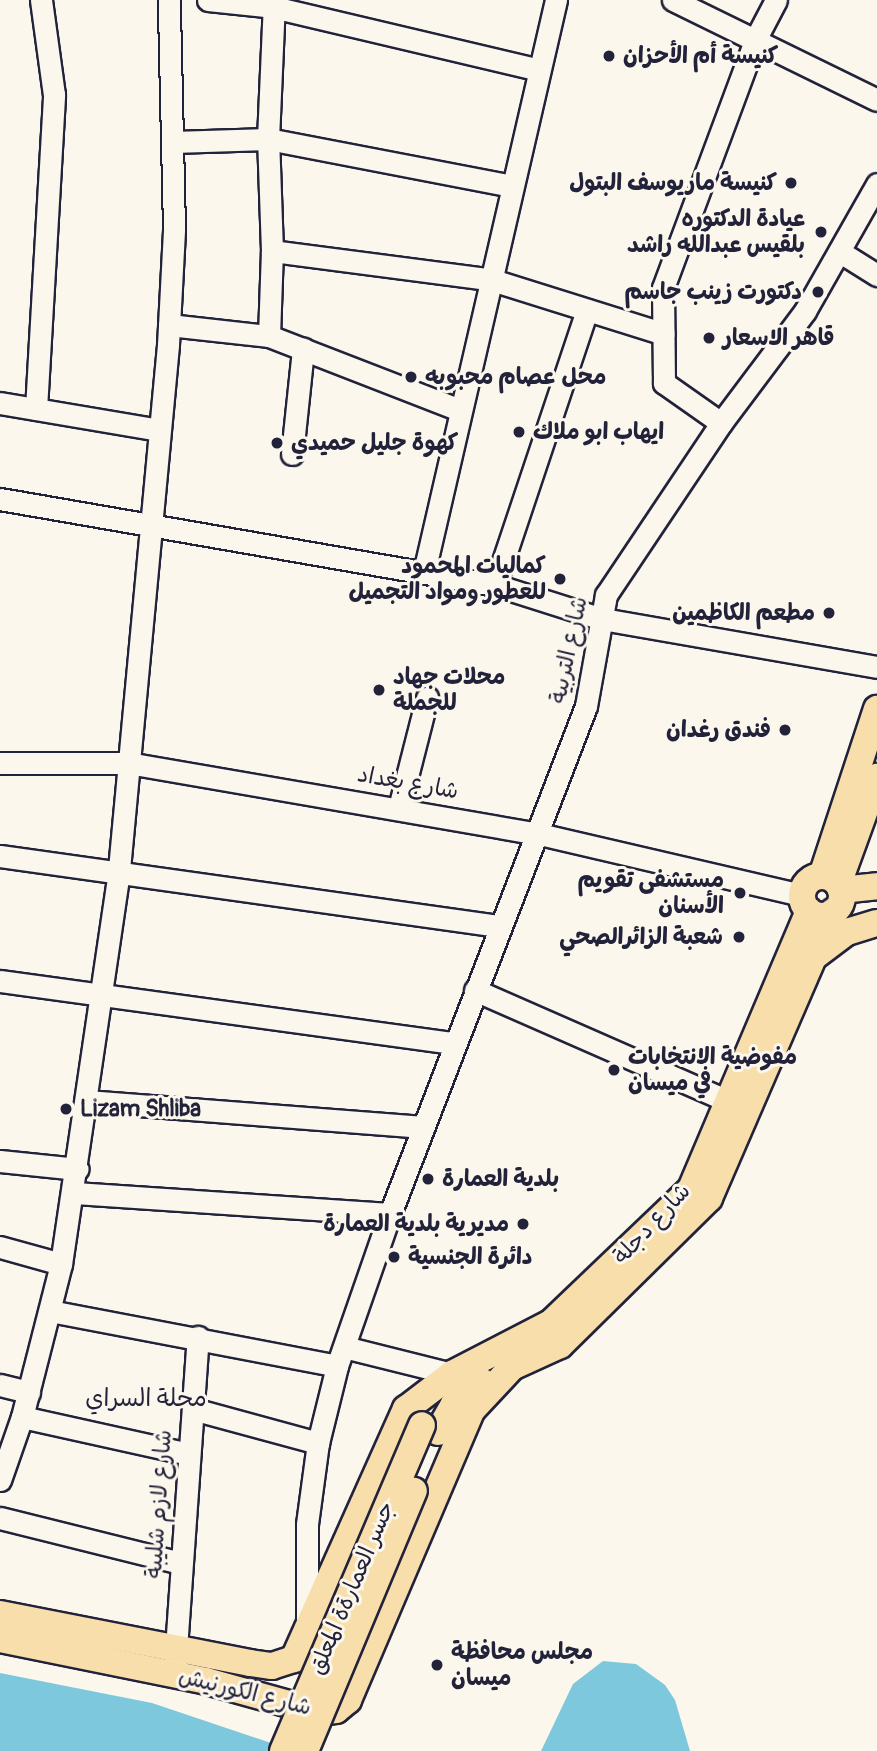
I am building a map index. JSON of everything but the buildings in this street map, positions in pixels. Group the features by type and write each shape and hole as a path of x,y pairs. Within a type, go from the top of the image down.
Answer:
{"main road":[{"name":"شارع دجلة","path":"437,1437 466,1392 560,1345 709,1198 815,956 826,897 877,709"},
{"name":"شارع دجلة","path":"0,1614 272,1666 294,1659 307,1636 397,1422 406,1409 445,1378 551,1323 592,1287 691,1189 728,1101 826,897 877,777"},
{"path":"826,897 877,886"},
{"path":"826,897 877,906"},
{"path":"815,956 846,932 877,923"},
{"path":"305,1751 437,1437 445,1378"},
{"name":"شارع الكورنيش","path":"0,1639 174,1675 318,1712 335,1710 348,1700 437,1437"},
{"name":"جسر العمارةة المعلق","path":"282,1751 437,1437"}],"street":[{"path":"36,409 54,95 41,0"},
{"path":"0,1480 22,1417 61,1265 88,1101 99,995 118,869 169,325 173,142 169,0"},
{"path":"208,0 274,4 539,70"},
{"path":"424,572 489,279 556,0"},
{"path":"673,0 877,100"},
{"path":"721,423 664,383 663,288 755,40 776,0"},
{"path":"269,336 272,251 268,139 274,4"},
{"path":"173,142 268,139 512,186"},
{"name":"شارع التربية","path":"307,1636 305,1551 318,1443 340,1356 454,1043 586,706 606,595 721,423 804,311 877,184"},
{"path":"272,251 489,279 664,334"},
{"path":"840,252 877,275"},
{"path":"495,585 587,310"},
{"path":"169,325 269,336 460,410"},
{"path":"292,454 303,349"},
{"path":"0,403 159,430"},
{"path":"0,499 495,585 602,619 877,667"},
{"path":"399,808 427,698"},
{"name":"شارع بغداد","path":"0,764 128,763 535,833 826,897"},
{"path":"0,856 118,869 499,926"},
{"path":"0,981 454,1043"},
{"path":"475,990 728,1101"},
{"path":"88,1101 423,1127"},
{"path":"0,1161 78,1169"},
{"path":"74,1193 390,1214"},
{"path":"0,1247 61,1265"},
{"path":"50,1311 198,1337 340,1356 445,1378"},
{"name":"شارع لازم شليبة","path":"174,1675 198,1337"},
{"path":"0,1385 29,1392"},
{"path":"193,1409 318,1443"},
{"path":"22,1417 189,1454"},
{"path":"0,1518 180,1563"}],"water":[{"path":"603,1661 636,1664 665,1685 675,1700 690,1751 541,1751 573,1684"},
{"path":"0,1673 152,1703 295,1751 0,1751"}],"place":[{"name":"كنيسة أم الأحزان","path":"609,56"},
{"name":"كنيسة ماريوسف البتول","path":"791,183"},
{"name":"عيادة الدكتوره بلقيس عبدالله راشد","path":"821,232"},
{"name":"دكتورت زينب جاسم","path":"818,292"},
{"name":"قاهر الاسعار","path":"709,338"},
{"name":"محل عصام محبوبه","path":"411,377"},
{"name":"ايهاب ابو ملاك","path":"519,432"},
{"name":"كهوة جليل حميدي","path":"277,443"},
{"name":"كماليات المحمود للعطور ومواد التجميل","path":"560,579"},
{"name":"مطعم الكاظمين","path":"829,613"},
{"name":"محلات جهاد للجملة","path":"379,690"},
{"name":"فندق رغدان","path":"785,730"},
{"name":"مستشفى تقويم الأسنان","path":"740,893"},
{"name":"شعبة الزائرالصحي","path":"739,937"},
{"name":"مفوضية الانتخابات في ميسان","path":"614,1070"},
{"name":"Lizam Shliba","path":"66,1109"},
{"name":"بلدية العمارة","path":"428,1179"},
{"name":"مديرية بلدية العمارة","path":"523,1224"},
{"name":"دائرة الجنسية","path":"394,1257"},
{"name":"مجلس محافظة ميسان","path":"437,1665"}],"district":[{"name":"محلة السراي","path":"146,1399"}]}
